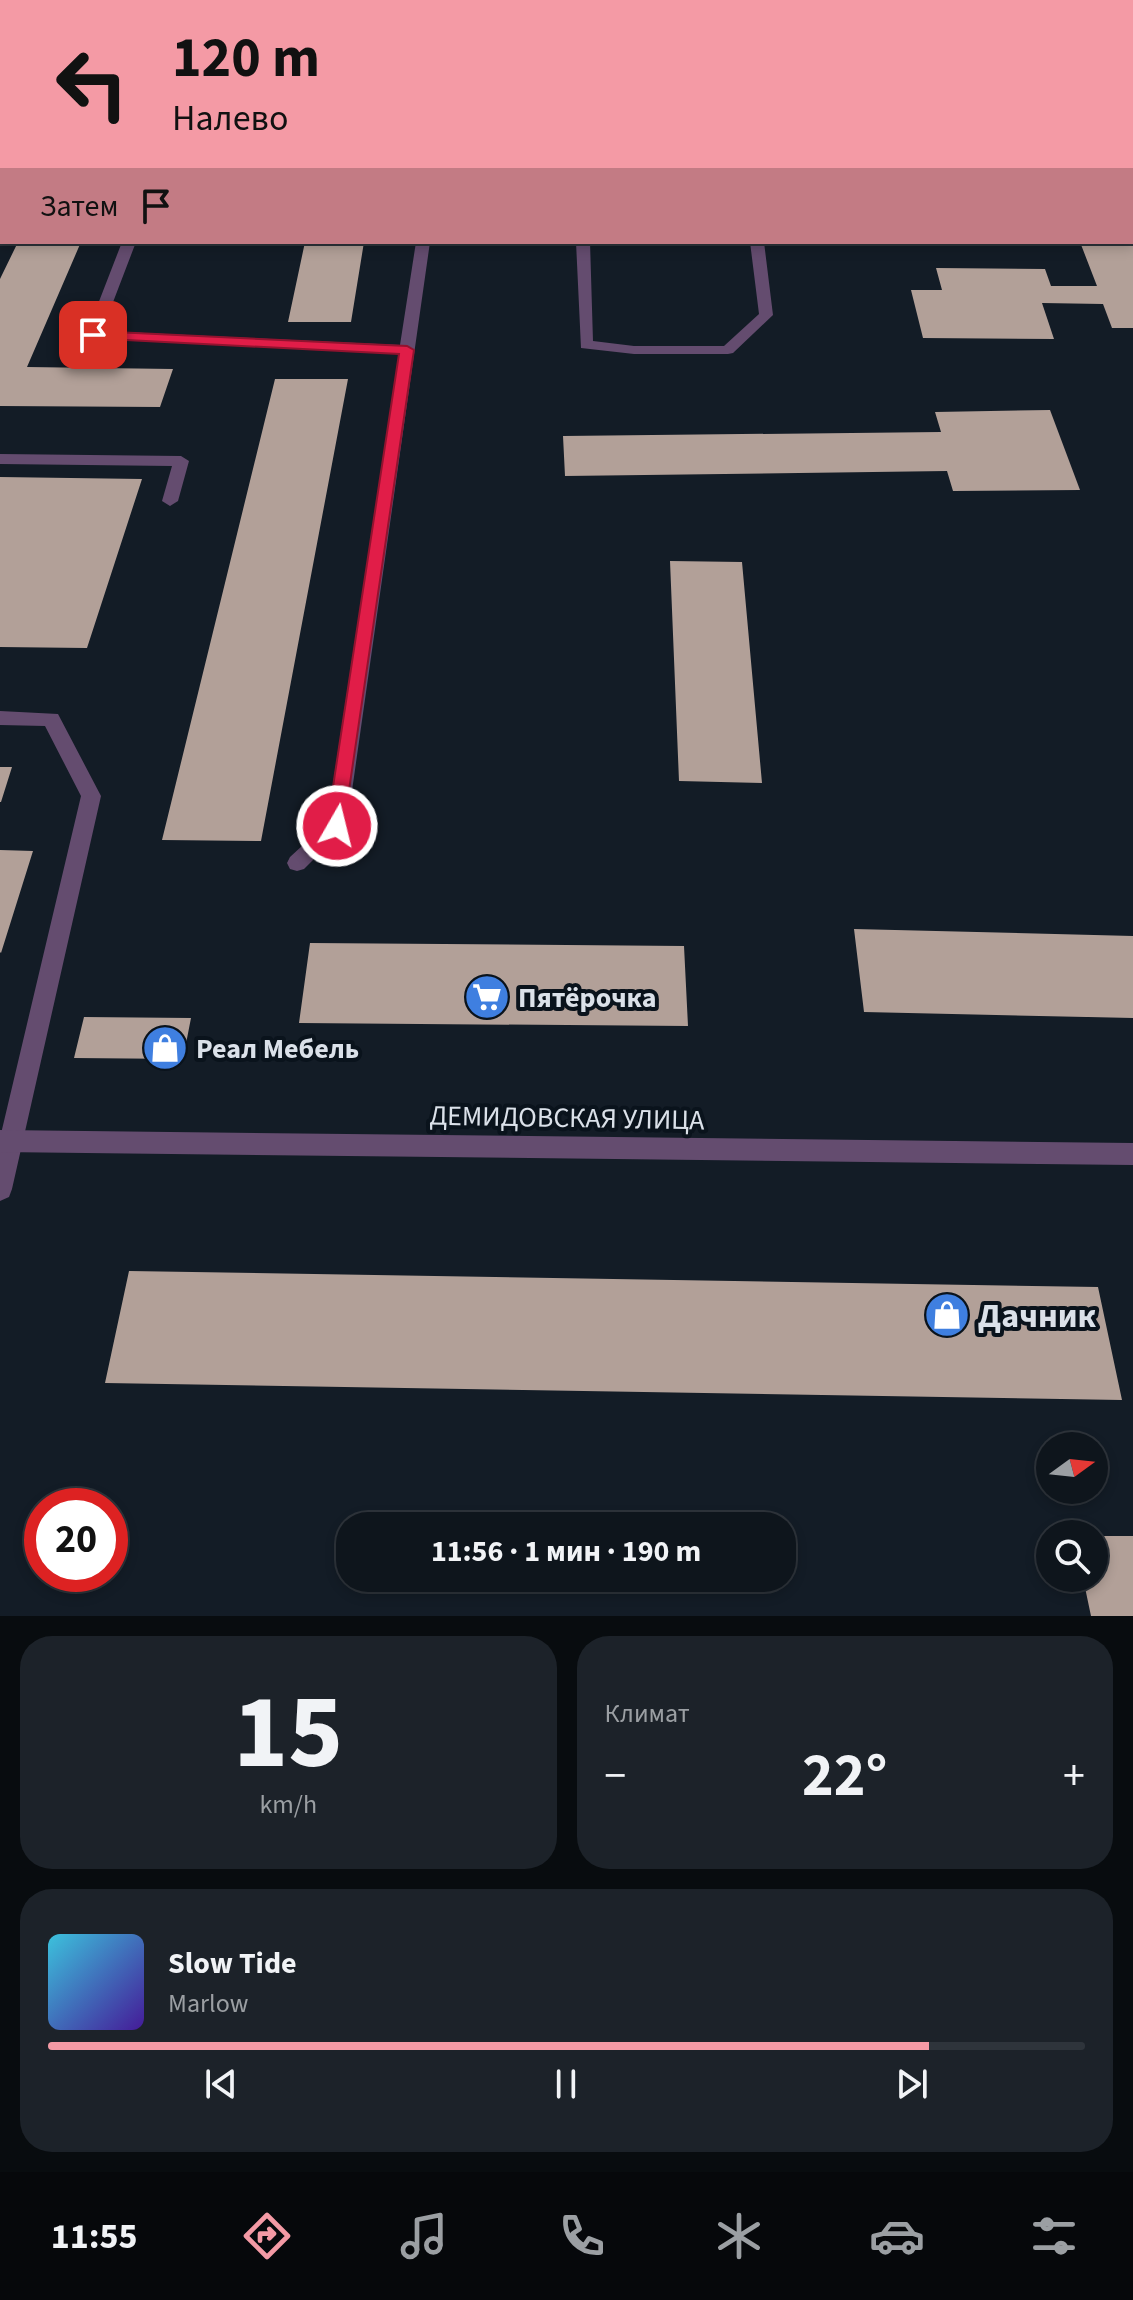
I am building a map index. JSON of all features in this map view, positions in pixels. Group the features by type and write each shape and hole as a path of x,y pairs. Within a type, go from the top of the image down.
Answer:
{"street":[{"path":"128,244 93,335 407,350"},
{"path":"297,863 337,826 423,244"},
{"path":"583,244 586,345 634,350 728,350 766,315 757,244"},
{"path":"0,459 181,461 170,501"},
{"path":"0,718 51,719 91,796 7,1141 0,1189"},
{"name":"ДЕМИДОВСКАЯ УЛИЦА","path":"7,1141 1133,1154"}],"building":[{"path":"17,244 80,244 27,367 173,369 160,407 0,406 0,279"},
{"path":"305,244 364,244 351,322 288,322"},
{"path":"1081,244 1133,244 1133,328 1112,328 1103,304 1042,303 1054,339 923,338 911,290 942,290 936,268 1045,269 1051,286 1097,286"},
{"path":"275,379 348,379 261,841 162,840"},
{"path":"1050,410 1080,490 953,491 947,471 565,476 563,436 941,432 935,412"},
{"path":"0,477 142,479 87,648 0,647"},
{"path":"670,561 742,562 762,783 679,781"},
{"path":"0,767 12,767 1,802 0,802"},
{"path":"0,850 33,851 1,953 0,952"},
{"path":"854,929 1133,936 1133,1018 864,1012"},
{"path":"310,943 684,946 688,1026 299,1023"},
{"path":"84,1017 191,1018 183,1059 74,1058"},
{"path":"129,1271 1098,1287 1122,1400 105,1383"},
{"path":"1108,1536 1133,1536 1133,1616 1091,1616 1086,1592 1108,1592"}],"place":[{"name":"Пятёрочка","path":"487,997"},
{"name":"Реал Мебель","path":"165,1048"},
{"name":"Дачник","path":"947,1315"}],"route":[{"path":"93,335 407,350 337,826"}]}
